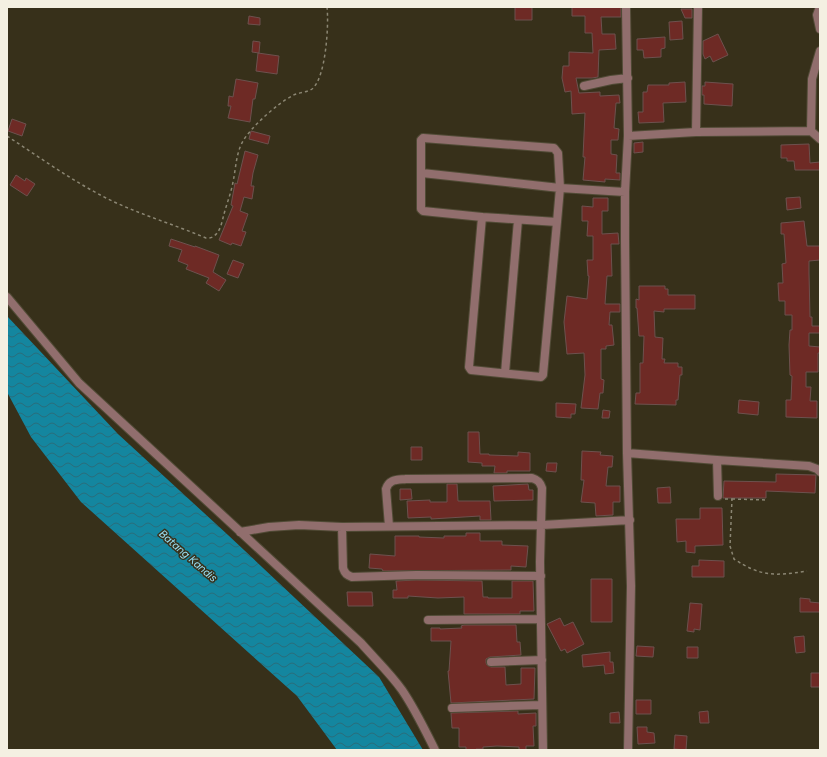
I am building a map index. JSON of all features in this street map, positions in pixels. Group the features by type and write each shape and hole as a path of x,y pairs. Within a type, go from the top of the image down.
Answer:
{"street":[{"path":"626,7 628,78 628,136 625,192 627,453 632,586 628,750"},
{"path":"696,132 698,7"},
{"path":"820,7 817,15 820,29"},
{"path":"811,131 812,79 820,51"},
{"path":"584,86 628,78"},
{"path":"628,136 696,132 811,131 820,139"},
{"path":"482,217 469,368 471,370 541,377 544,375 560,188 558,153 554,148 423,138 421,140 421,209 423,211 557,222"},
{"path":"422,173 560,188 625,192"},
{"path":"505,373 518,220"},
{"path":"7,297 79,383 361,644 385,669 406,697 435,750"},
{"path":"627,453 809,466 820,472"},
{"path":"717,460 718,496"},
{"path":"389,526 386,489 387,485 393,480 532,478 537,480 542,488 540,562 542,660 541,705 543,750"},
{"path":"240,532 283,526 342,527 542,525 630,520"},
{"path":"342,527 343,568 344,573 352,577 416,575 541,576"},
{"path":"428,620 541,619"},
{"path":"491,662 542,660"},
{"path":"452,708 541,705"}],"path":[{"path":"7,136 60,172 106,198 206,238 211,238 216,235 220,228 233,184 240,147 243,140 253,127 277,106 292,96 306,92 312,88 318,80 324,60 328,14 327,7"},
{"path":"718,496 722,499 766,500"},
{"path":"732,499 730,546 734,559 747,568 766,574 791,574 807,571"}],"water":[{"name":"Batang Kandis","path":"7,316 118,434 379,677 423,750 337,750 297,696 81,502 31,437 7,392"}],"building":[{"path":"515,7 532,7 532,20 515,20"},
{"path":"572,7 621,7 621,17 601,17 602,34 615,34 616,49 599,50 598,77 576,78 579,93 600,92 600,96 619,95 620,103 616,103 614,128 619,129 618,140 611,140 611,154 617,155 616,173 620,173 620,180 605,179 605,182 583,180 585,157 583,157 585,113 572,114 571,91 565,92 562,78 563,66 569,66 569,52 593,53 592,33 585,33 585,16 572,16"},
{"path":"681,9 692,9 692,18 685,18"},
{"path":"249,16 260,18 260,25 248,24"},
{"path":"682,21 683,39 670,40 669,22"},
{"path":"718,34 728,55 713,62 710,56 705,59 703,54 703,41"},
{"path":"665,37 665,48 661,49 661,57 644,58 643,50 637,50 637,39"},
{"path":"253,41 260,42 259,53 252,52"},
{"path":"258,53 279,56 277,74 256,71"},
{"path":"236,79 258,83 255,99 253,99 250,122 228,118 231,106 228,106 229,96 233,97"},
{"path":"685,82 686,102 663,103 664,122 639,123 638,112 643,112 643,92 647,92 648,85 669,85 669,83"},
{"path":"705,82 733,84 732,106 704,104 702,86 705,86"},
{"path":"12,119 26,124 22,136 8,131"},
{"path":"251,131 270,136 268,144 249,139"},
{"path":"643,142 643,152 634,153 634,143"},
{"path":"809,144 810,163 820,162 820,170 795,170 794,161 787,161 787,158 781,158 781,145"},
{"path":"245,151 258,155 251,186 254,186 252,199 244,197 240,211 248,214 242,231 246,232 241,246 232,243 231,245 219,240 233,206 231,205 235,183 237,184"},
{"path":"16,175 25,181 26,178 35,184 27,196 10,185"},
{"path":"800,197 801,208 787,210 786,198"},
{"path":"593,198 608,198 608,211 602,211 602,234 618,233 619,244 611,244 612,276 607,276 605,304 620,304 620,312 610,312 609,325 612,325 614,345 606,346 606,349 601,349 601,379 604,380 603,393 600,393 598,409 581,408 585,375 584,353 567,354 564,322 567,296 587,299 589,276 587,260 593,260 593,236 587,236 588,221 582,221 582,206 593,207"},
{"path":"804,221 807,246 820,246 820,260 809,261 810,317 812,317 812,326 820,326 820,333 809,333 809,346 820,347 820,353 818,353 818,372 806,372 806,387 811,387 810,401 817,401 817,418 786,417 786,400 791,400 792,376 790,375 789,345 790,330 792,330 792,315 785,315 785,301 779,301 778,283 783,283 782,264 786,263 784,234 781,234 781,223"},
{"path":"171,239 219,255 213,272 226,280 219,291 206,283 209,278 186,269 188,265 178,261 182,250 169,246"},
{"path":"233,260 244,264 238,278 227,274"},
{"path":"639,286 665,286 665,289 668,289 668,295 695,295 695,309 664,309 664,312 654,311 655,337 663,338 662,359 665,359 664,363 678,363 678,367 682,367 682,375 680,375 678,400 676,400 676,405 635,404 636,393 640,393 640,363 643,363 644,336 639,336 636,308 636,299 639,300"},
{"path":"739,400 759,402 758,415 738,413"},
{"path":"556,403 576,404 575,414 571,414 571,418 556,417"},
{"path":"603,410 610,411 609,418 602,418"},
{"path":"468,432 479,432 480,454 518,456 518,452 530,453 530,471 507,471 507,473 494,473 495,466 482,466 482,463 468,462"},
{"path":"411,447 422,447 422,460 411,460"},
{"path":"582,451 601,452 600,455 613,456 612,467 608,467 606,486 620,486 620,502 613,502 613,515 596,516 595,503 581,502 584,480 581,480"},
{"path":"547,463 557,463 556,472 546,471"},
{"path":"776,474 816,475 815,493 766,491 766,498 723,498 724,481 776,482"},
{"path":"447,484 457,484 458,501 490,501 491,520 480,520 480,516 431,519 431,517 408,518 407,501 430,500 430,502 447,502"},
{"path":"528,484 529,490 533,490 533,500 494,501 493,486"},
{"path":"670,487 671,503 658,503 657,488"},
{"path":"400,489 411,489 412,499 400,500"},
{"path":"700,508 722,508 723,545 695,546 695,553 686,552 686,541 677,542 676,519 700,519"},
{"path":"466,533 480,533 480,541 502,541 502,545 528,546 526,567 511,566 511,570 383,571 382,569 369,568 370,554 395,556 395,536 444,538 444,536 466,536"},
{"path":"699,560 724,561 724,577 692,577 692,566 699,566"},
{"path":"591,579 612,579 612,622 591,622"},
{"path":"396,581 482,581 483,597 488,598 512,598 512,581 533,581 534,611 520,611 520,614 464,614 464,597 438,598 408,596 408,598 393,598 393,590 397,590"},
{"path":"347,592 372,592 373,606 348,606"},
{"path":"800,598 810,599 810,602 820,603 820,612 800,612"},
{"path":"690,603 702,604 700,630 694,629 694,632 687,631"},
{"path":"560,618 564,626 573,622 584,644 567,653 565,649 561,651 547,624"},
{"path":"516,625 517,642 520,642 521,655 490,657 486,659 486,663 491,667 505,667 506,685 521,684 521,668 535,668 534,699 451,703 448,671 451,641 431,641 431,628 462,628 461,626"},
{"path":"804,636 805,652 796,653 794,637"},
{"path":"637,646 654,647 653,657 636,656"},
{"path":"687,647 698,647 698,658 687,658"},
{"path":"610,652 610,662 613,662 614,673 605,674 604,665 583,667 582,655"},
{"path":"811,673 820,673 820,687 811,687"},
{"path":"636,700 651,700 651,714 636,714"},
{"path":"518,711 518,714 536,713 536,726 533,726 534,746 526,746 526,750 519,750 519,747 497,746 483,747 483,749 476,750 466,750 466,747 459,747 459,728 452,728 451,713"},
{"path":"708,711 709,723 700,723 699,712"},
{"path":"619,712 620,723 610,723 610,713"},
{"path":"637,727 647,727 647,732 654,733 655,743 638,744"},
{"path":"675,735 687,736 686,750 674,749"}]}
